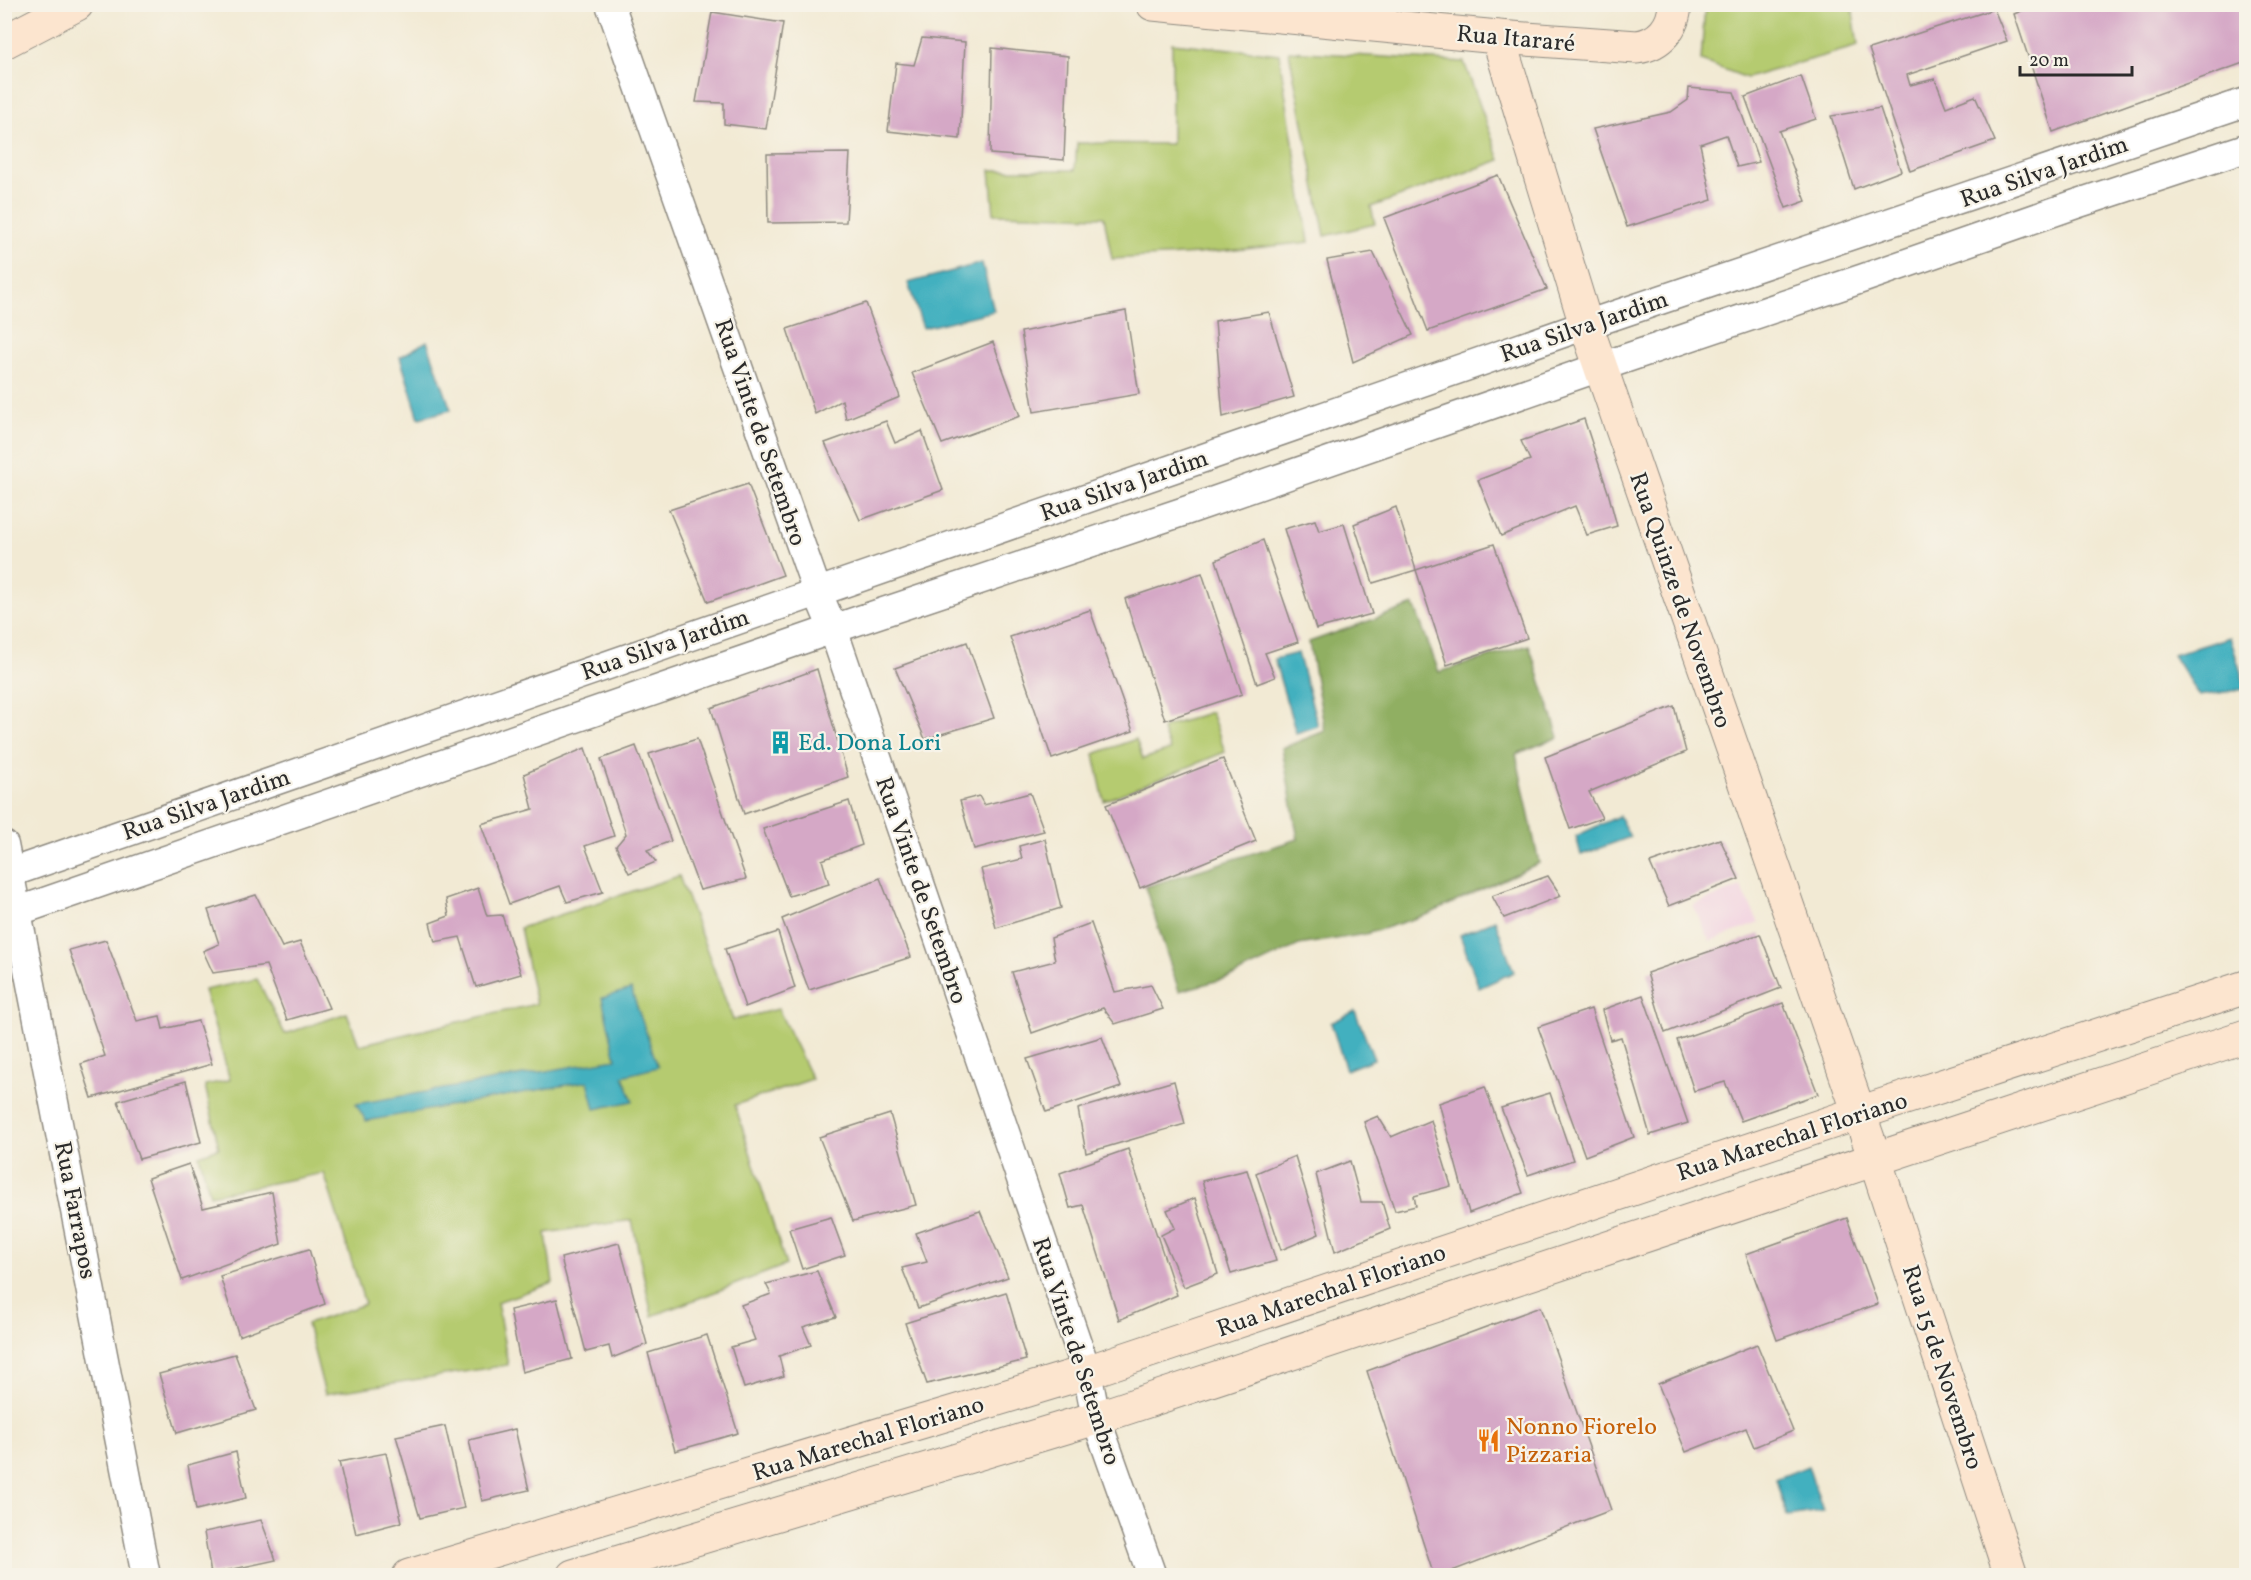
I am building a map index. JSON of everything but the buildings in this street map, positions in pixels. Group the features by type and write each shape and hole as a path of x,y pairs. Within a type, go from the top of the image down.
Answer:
{"street":[{"path":"4,42 77,4"},
{"name":"Rua Vinte de Setembro","path":"610,4 817,591 833,629 1087,1372 1095,1418 1152,1575"},
{"name":"Rua Itararé","path":"1153,4 1498,37 1637,47 1655,42 1667,30 1675,15 1675,4"},
{"name":"Rua Quinze de Novembro","path":"1498,37 1600,367 1875,1159"},
{"name":"Rua Silva Jardim","path":"6,864 403,736 1586,325 2247,102"},
{"name":"Rua Silva Jardim","path":"12,914 602,708 1336,459 2076,204 2247,148"},
{"path":"2061,165 2076,204"},
{"path":"1848,237 1864,278"},
{"path":"1320,417 1336,459"},
{"path":"1078,501 1090,543"},
{"path":"588,671 602,708"},
{"path":"403,736 415,773"},
{"name":"Rua Farrapos","path":"6,864 12,914 146,1575"},
{"name":"Rua Marechal Floriano","path":"412,1575 1087,1372 1859,1113 2246,990"},
{"name":"Rua Marechal Floriano","path":"573,1575 1095,1418 2247,1036"},
{"name":"Rua 15 de Novembro","path":"1875,1159 2011,1575"},
{"path":"1484,1239 1501,1284"},
{"path":"629,1510 645,1554"}],"shaded area":[{"path":"1741,887 1759,923 1710,941 1693,905"}],"green space":[{"path":"1705,5 1852,5 1858,46 1747,78 1701,61"},
{"path":"1172,43 1279,54 1309,242 1198,254 1112,259 1104,217 994,214 990,170 1075,170 1077,143 1172,144"},
{"path":"1289,51 1464,62 1500,160 1371,207 1375,224 1325,236"},
{"path":"1414,605 1439,672 1529,645 1559,737 1516,754 1539,863 1429,914 1366,934 1299,945 1231,977 1179,991 1145,887 1298,839 1282,748 1325,731 1309,642"},
{"path":"1211,712 1225,752 1104,801 1094,754 1136,739 1143,759 1170,750 1162,728"},
{"path":"679,876 733,1020 778,1009 812,1079 735,1105 786,1265 652,1316 632,1220 546,1233 553,1283 497,1302 508,1365 325,1394 307,1324 365,1304 324,1173 210,1195 199,1155 219,1148 205,1085 230,1080 204,990 257,979 285,1034 347,1013 359,1045 536,1004 520,928"}],"water":[{"path":"982,263 994,311 923,328 908,283"},
{"path":"427,341 451,410 419,418 400,357"},
{"path":"2230,637 2246,689 2199,696 2173,655"},
{"path":"1298,653 1318,726 1296,733 1274,659"},
{"path":"1619,816 1630,837 1581,855 1576,836"},
{"path":"1495,920 1514,972 1479,988 1460,935"},
{"path":"631,989 658,1067 623,1076 633,1101 595,1109 588,1081 366,1121 356,1104 616,1059 602,998"},
{"path":"1355,1011 1374,1059 1346,1070 1331,1023"},
{"path":"1808,1466 1823,1511 1787,1516 1776,1479"}],"place":[{"name":"Ed. Dona Lori","path":"780,742"},
{"name":"Nonno Fiorelo Pizzaria","path":"1488,1440"}]}
